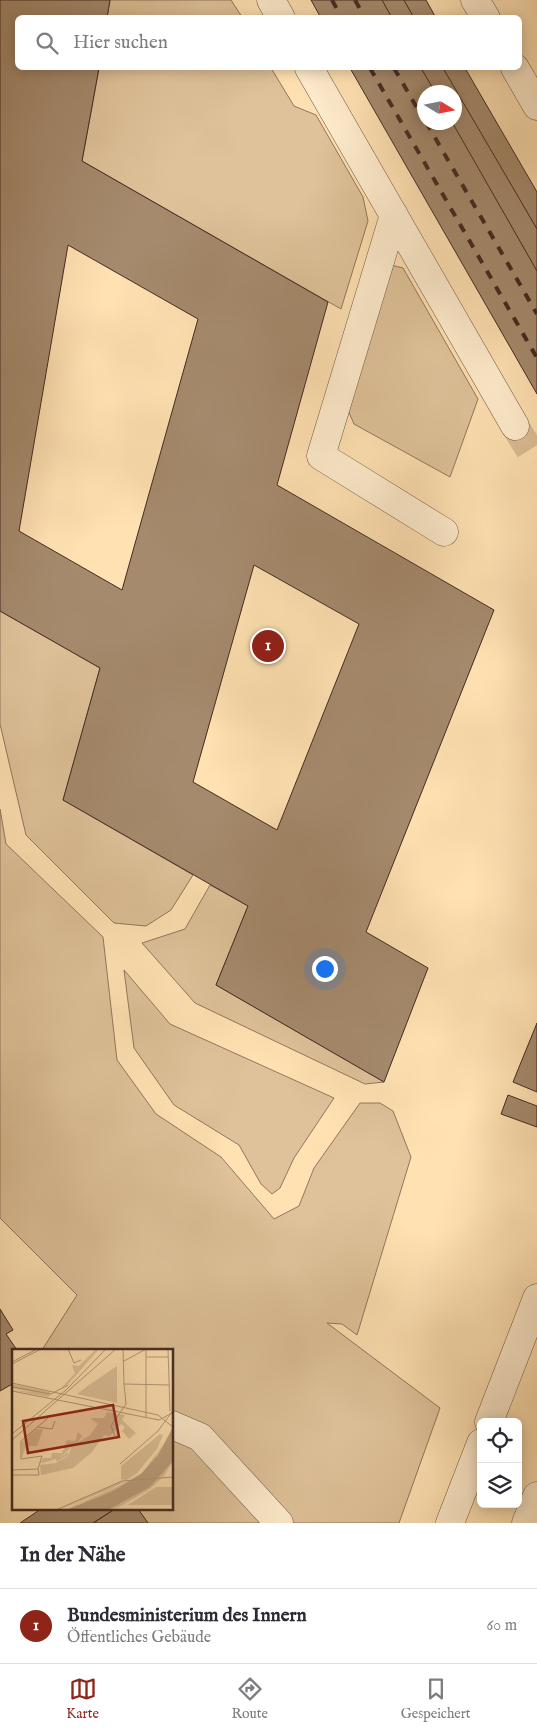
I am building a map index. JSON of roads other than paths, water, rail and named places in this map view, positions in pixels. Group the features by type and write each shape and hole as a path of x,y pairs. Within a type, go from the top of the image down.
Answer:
{"street":[{"path":"270,0 278,15"},
{"path":"476,0 484,15"},
{"path":"310,70 515,426"},
{"path":"516,70 537,106"},
{"path":"394,215 321,456 444,532"},
{"path":"491,1418 537,1298"},
{"path":"174,1426 200,1437 279,1523"},
{"path":"450,1523 477,1453"},
{"path":"526,1523 537,1496"}],"tunnel":[{"path":"515,426 537,462"}],"tram line":[{"path":"382,0 390,15"},
{"path":"404,0 412,15"},
{"path":"422,70 431,85"},
{"path":"444,70 537,229"},
{"path":"457,130 537,271"}],"railway":[{"path":"332,0 340,15"},
{"path":"355,0 363,15"},
{"path":"371,70 537,358"},
{"path":"395,70 417,108"},
{"path":"431,130 537,314"}],"place":[{"name":"Bundesministerium des Innern","path":"268,646"}]}
